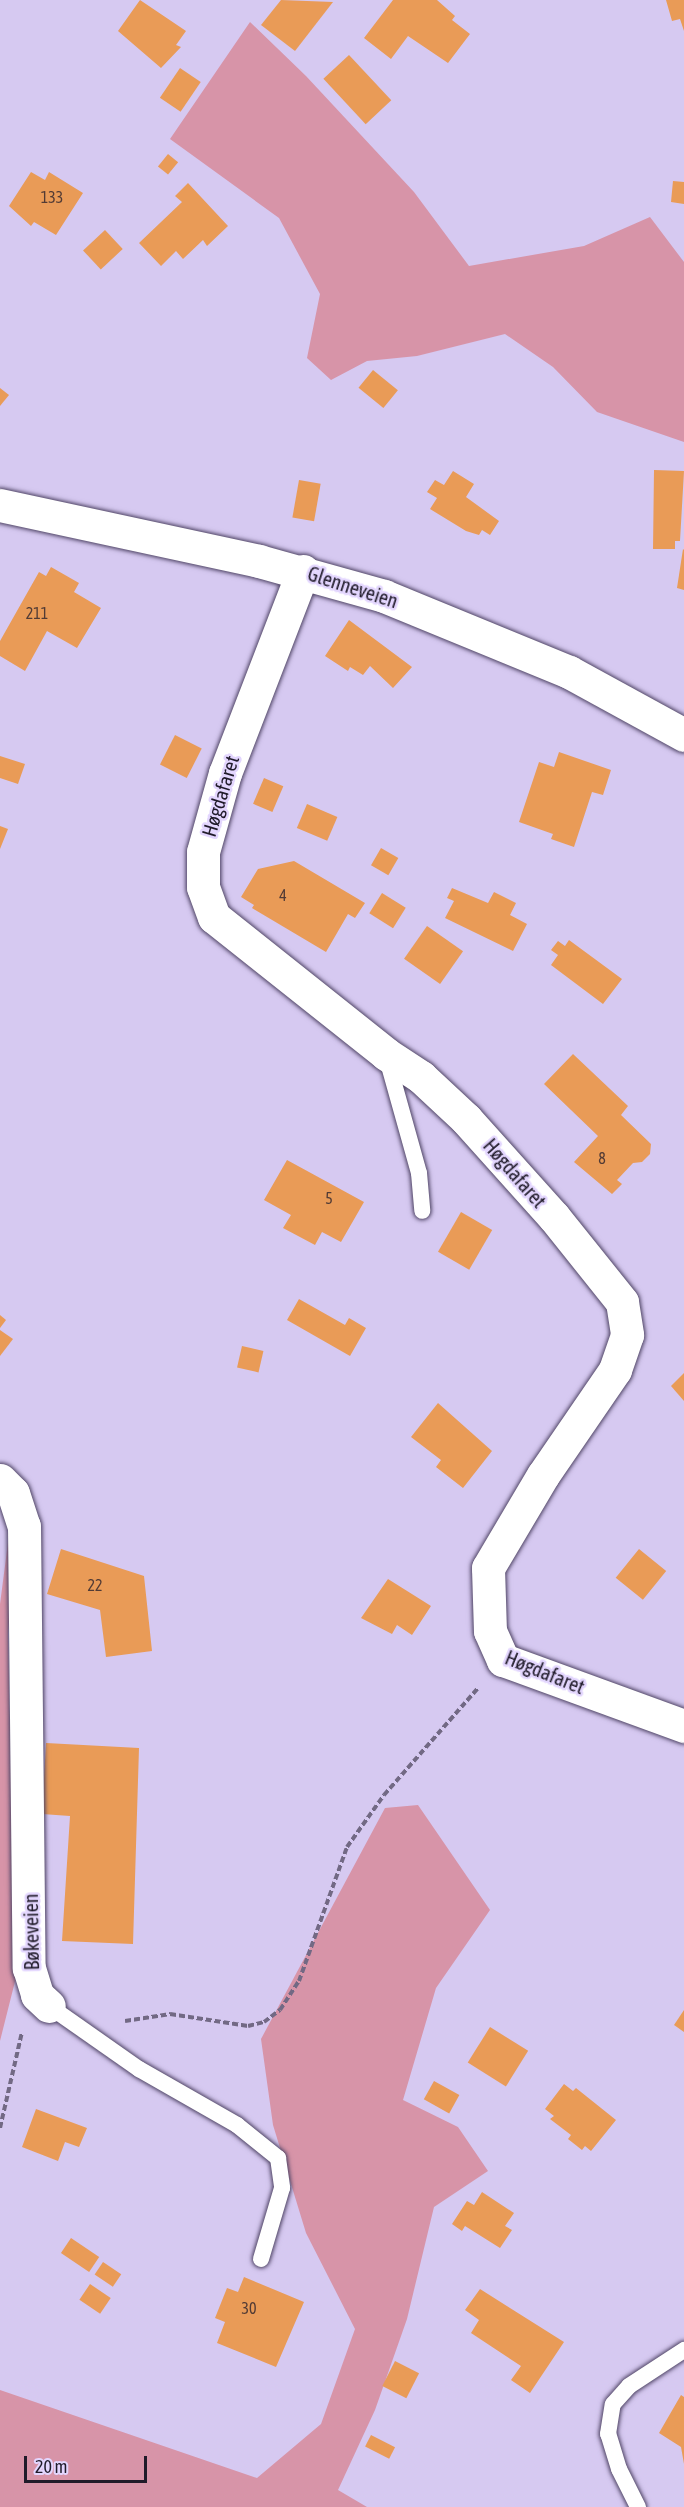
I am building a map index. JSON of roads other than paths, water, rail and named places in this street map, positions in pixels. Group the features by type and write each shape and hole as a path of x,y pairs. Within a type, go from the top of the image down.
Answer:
{"street":[{"name":"Glenneveien","path":"0,505 303,571 384,596 479,632 578,676 684,735"},
{"name":"Høgdafaret","path":"303,571 225,773 202,852 203,887 214,917 386,1054 421,1077 498,1152 622,1302 628,1325 615,1370 543,1475 488,1568 490,1631 503,1660 684,1726"},
{"name":"Bøkeveien","path":"0,1480 13,1493 24,1526 29,1968 43,2001"}],"lane":[{"path":"386,1054 419,1173 422,1211"},
{"path":"43,2001 81,2032 237,2126 278,2158 282,2188 261,2259"},
{"path":"638,2507 619,2469 608,2434 613,2404 629,2386 684,2350"}]}
